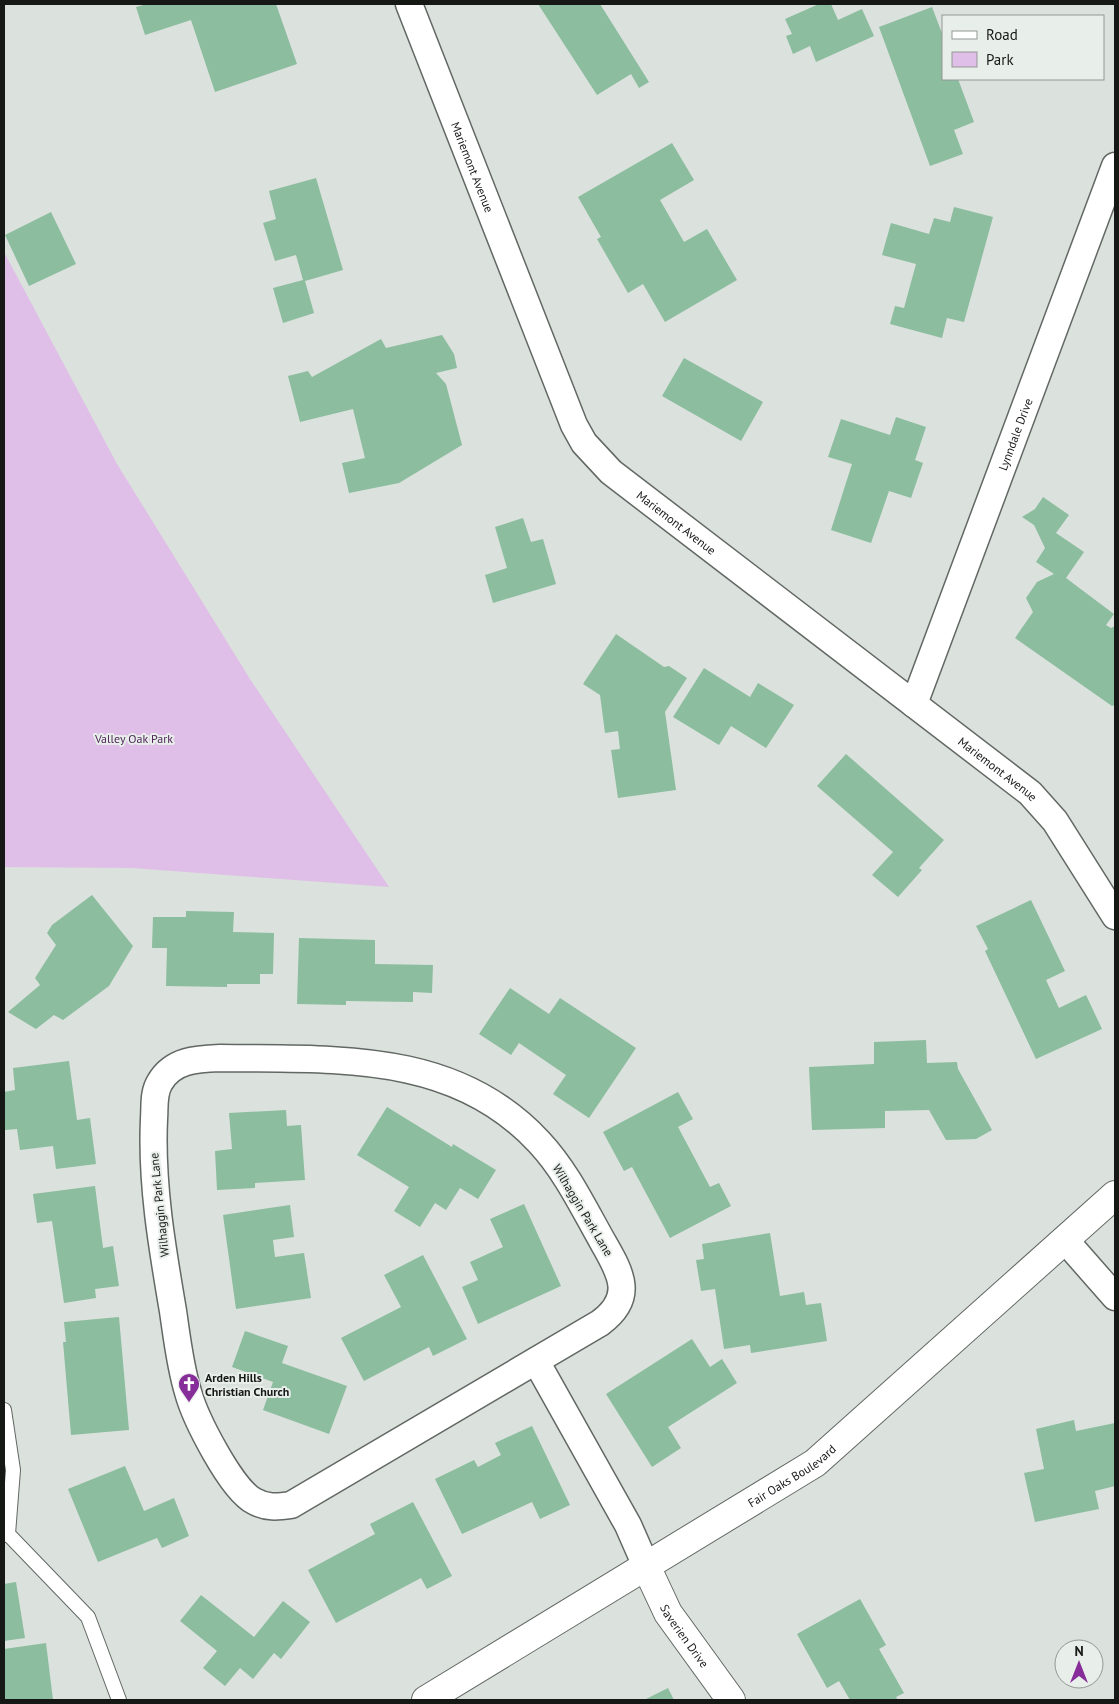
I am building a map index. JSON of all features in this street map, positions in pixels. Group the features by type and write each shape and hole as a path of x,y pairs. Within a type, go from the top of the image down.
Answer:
{"main road":[{"name":"Fair Oaks Boulevard","path":"426,1700 815,1463 1115,1195"},
{"name":"Saverien Drive","path":"646,1566 668,1612 731,1700"}],"street":[{"name":"Mariemont Avenue","path":"409,4 574,425 584,443 611,472 1030,793 1044,806 1115,916"},
{"name":"Lynndale Drive","path":"914,704 1115,166"},
{"name":"Wilhaggin Park Lane","path":"196,1059 364,1061 410,1069 454,1084 509,1115 539,1142 564,1174 620,1273 622,1283 619,1301 609,1316 536,1361 291,1505 271,1507 253,1501 239,1488 204,1432 194,1412 182,1370 161,1240 152,1160 155,1094 163,1077 178,1064 196,1059"},
{"path":"1064,1240 1115,1297"},
{"path":"536,1361 628,1525 646,1566"}],"lane":[{"path":"4,1410 13,1470 6,1535 88,1617 119,1700"}],"green space":[{"name":"Valley Oak Park","path":"4,252 117,464 250,679 389,887 132,868 4,867"}],"building":[{"path":"147,4 276,4 297,64 215,92 191,20 145,35 136,7"},
{"path":"538,4 600,4 649,82 639,88 631,74 597,95"},
{"path":"819,4 831,4 838,20 862,9 874,36 816,62 810,46 793,54 786,36 792,34 785,19"},
{"path":"932,7 942,33 942,80 958,80 974,122 954,130 963,154 930,166 879,27"},
{"path":"672,143 694,180 660,200 684,242 707,229 737,280 665,322 643,284 628,293 597,239 601,237 578,197"},
{"path":"316,178 343,270 305,281 314,313 283,323 273,288 303,280 296,255 275,261 263,223 276,219 269,191"},
{"path":"954,207 993,217 964,322 947,318 942,338 890,324 895,306 904,308 916,264 882,255 891,223 929,234 934,218 950,222"},
{"path":"51,212 76,264 29,286 5,235"},
{"path":"442,335 454,354 457,368 436,373 446,384 462,445 399,483 349,493 342,463 365,458 353,409 300,422 288,376 308,371 312,377 381,339 386,348"},
{"path":"684,358 763,402 741,441 662,396"},
{"path":"896,417 926,427 915,460 923,463 911,498 889,491 871,543 831,530 852,464 828,457 841,419 890,435"},
{"path":"1043,497 1069,515 1056,533 1084,552 1066,578 1114,614 1106,625 1111,628 1115,626 1115,705 1112,706 1015,638 1033,612 1026,598 1037,582 1054,574 1036,562 1045,548 1034,525 1022,517 1035,509"},
{"path":"523,518 531,542 543,539 556,584 493,603 485,575 507,568 495,527"},
{"path":"616,634 664,667 669,666 687,678 665,712 676,790 618,798 611,750 620,749 618,731 605,733 600,695 583,684"},
{"path":"704,668 750,697 758,683 794,705 766,748 731,726 719,745 673,717"},
{"path":"846,754 944,840 919,868 922,870 898,897 872,875 893,852 817,786"},
{"path":"92,895 133,946 109,986 63,1020 54,1015 36,1029 8,1012 40,985 35,978 56,945 47,933 52,925"},
{"path":"1031,900 1065,971 1046,980 1059,1008 1086,995 1102,1029 1036,1059 985,951 988,949 976,926"},
{"path":"186,911 234,912 233,932 274,933 273,974 260,974 260,984 227,984 227,987 166,986 167,948 152,948 153,917 186,917"},
{"path":"299,938 375,940 375,964 433,965 432,993 413,992 413,1002 346,1001 346,1005 297,1004"},
{"path":"510,988 549,1014 560,998 636,1048 589,1118 553,1094 566,1075 519,1043 511,1055 479,1034"},
{"path":"926,1040 927,1063 957,1062 958,1069 992,1130 976,1139 946,1140 929,1110 885,1111 885,1128 812,1130 809,1067 874,1064 874,1042"},
{"path":"69,1061 77,1120 90,1118 96,1164 56,1169 53,1146 20,1150 17,1129 5,1130 4,1092 15,1090 13,1068"},
{"path":"678,1092 693,1119 678,1127 710,1187 719,1183 731,1206 670,1238 632,1167 624,1171 603,1132"},
{"path":"387,1107 452,1147 453,1144 496,1170 478,1199 460,1188 446,1210 435,1203 420,1227 394,1211 409,1187 357,1155"},
{"path":"286,1110 287,1126 301,1125 305,1180 255,1183 255,1188 217,1190 215,1151 232,1149 229,1113"},
{"path":"95,1186 103,1248 113,1246 119,1286 95,1289 96,1298 64,1303 52,1221 37,1223 33,1194"},
{"path":"524,1204 561,1286 478,1324 462,1287 478,1280 470,1262 503,1247 490,1219"},
{"path":"290,1205 294,1237 273,1240 275,1257 304,1253 311,1298 236,1309 223,1215"},
{"path":"770,1233 780,1296 804,1292 806,1305 821,1303 827,1341 751,1353 750,1345 724,1349 715,1289 701,1291 696,1260 704,1259 702,1244"},
{"path":"423,1255 467,1339 433,1356 429,1347 364,1381 341,1338 401,1307 384,1275"},
{"path":"119,1317 129,1430 71,1435 63,1342 66,1342 64,1322"},
{"path":"245,1331 288,1346 282,1363 347,1386 329,1434 263,1410 273,1382 232,1367"},
{"path":"692,1339 710,1367 722,1359 737,1383 668,1427 681,1448 652,1467 606,1394"},
{"path":"1074,1420 1076,1431 1115,1423 1115,1486 1095,1491 1099,1509 1035,1522 1024,1473 1044,1469 1036,1429"},
{"path":"532,1426 570,1505 540,1519 532,1502 462,1534 435,1479 474,1460 478,1467 501,1455 495,1443"},
{"path":"125,1466 144,1511 174,1498 189,1536 162,1548 157,1538 98,1562 68,1489"},
{"path":"413,1502 452,1576 427,1589 421,1578 336,1623 308,1570 375,1534 370,1524"},
{"path":"16,1582 25,1638 4,1641 4,1584"},
{"path":"201,1595 254,1637 283,1601 310,1622 281,1659 274,1653 253,1679 240,1668 225,1686 203,1668 217,1651 180,1621"},
{"path":"860,1599 886,1645 879,1649 904,1693 896,1697 898,1700 850,1700 839,1681 827,1688 797,1634"},
{"path":"46,1643 53,1700 4,1700 4,1649"},
{"path":"668,1688 674,1700 644,1700"}],"place":[{"name":"Arden Hills Christian Church","path":"189,1403"}]}
